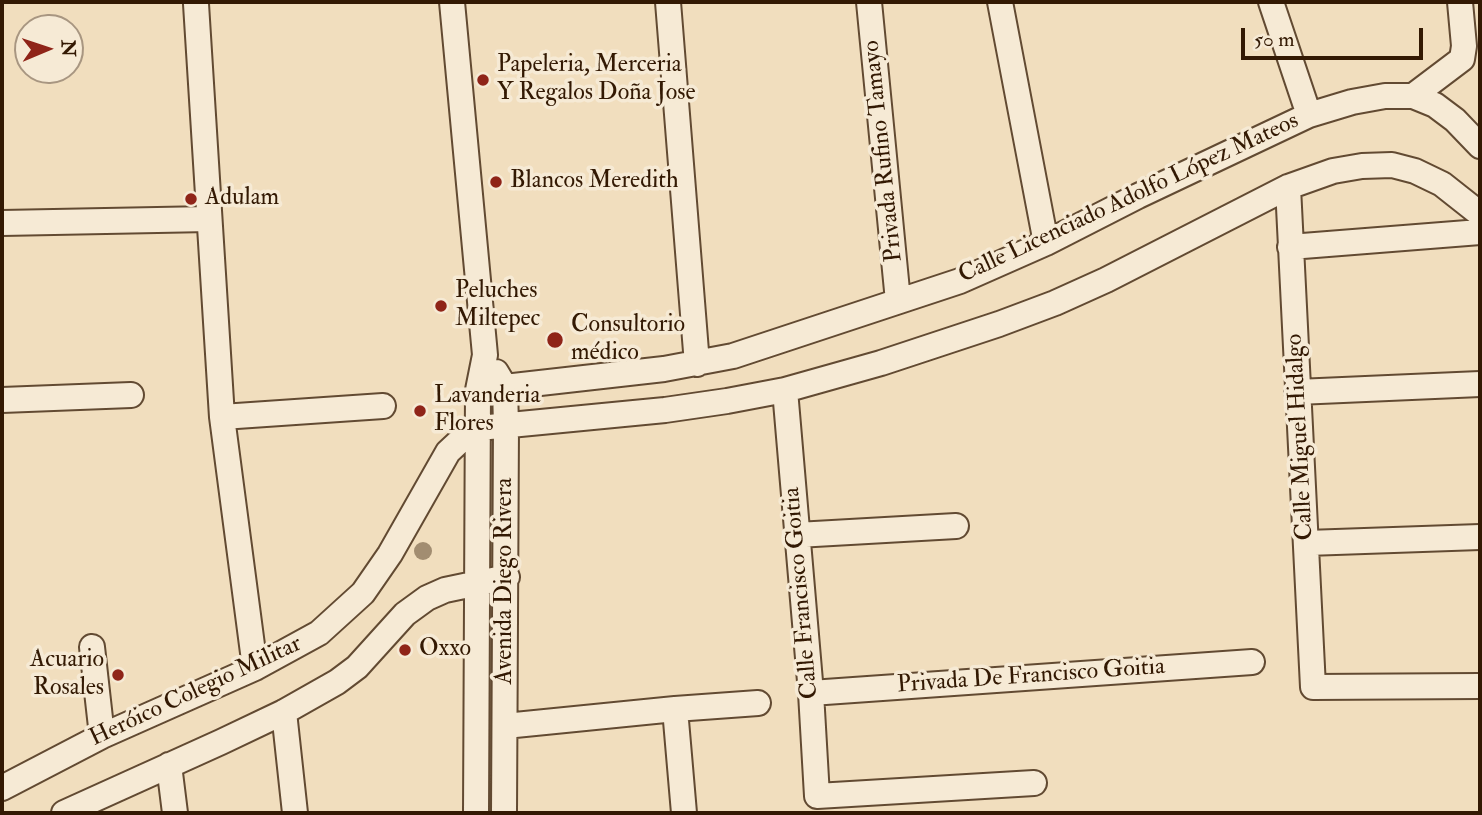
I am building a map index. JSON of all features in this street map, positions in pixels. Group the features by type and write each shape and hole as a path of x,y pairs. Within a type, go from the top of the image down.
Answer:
{"street":[{"name":"Avenida Diego Rivera","path":"452,2 485,355 478,390 476,813"},
{"path":"668,2 697,364"},
{"name":"Privada Rufino Tamayo","path":"869,2 898,301"},
{"path":"1000,2 1046,243"},
{"path":"1271,2 1309,115"},
{"path":"1413,96 1462,59 1464,46 1460,2"},
{"path":"196,4 222,417 255,668"},
{"name":"Calle Licenciado Adolfo López Mateos","path":"478,390 697,364 733,356 960,281 1046,243 1309,115 1352,102 1385,96 1413,96 1435,105 1455,120 1480,146"},
{"path":"479,428 665,410 785,390 999,324 1055,303 1106,280 1288,187 1333,171 1392,165 1415,171 1442,184 1480,214"},
{"name":"Calle Miguel Hidalgo","path":"1288,187 1313,687 1480,686"},
{"path":"2,223 209,219"},
{"path":"1290,247 1480,232"},
{"name":"Avenida Diego Rivera","path":"485,355 505,387 504,813"},
{"path":"1297,392 1480,384"},
{"name":"Calle Francisco Goitia","path":"785,390 811,693 817,796 1034,783"},
{"path":"2,400 131,395"},
{"path":"222,417 383,406"},
{"name":"Heróico Colegio Militar","path":"2,788 102,736 255,668 318,633 363,593 390,554 448,452 479,428"},
{"path":"797,535 956,526"},
{"path":"1307,543 1480,537"},
{"path":"64,813 284,712 337,682 357,667 405,614 427,598 445,590 506,578"},
{"path":"92,647 102,736"},
{"name":"Privada De Francisco Goitia","path":"811,693 1252,662"},
{"path":"505,726 758,703"},
{"path":"675,709 684,813"},
{"path":"284,712 295,813"},
{"path":"169,765 175,813"}],"place":[{"name":"Papeleria, Merceria Y Regalos Doña Jose","path":"483,80"},
{"name":"Blancos Meredith","path":"496,182"},
{"name":"Adulam","path":"191,199"},
{"name":"Peluches Miltepec","path":"441,306"},
{"name":"Consultorio médico","path":"555,340"},
{"name":"Lavanderia Flores","path":"420,411"},
{"name":"Oxxo","path":"405,650"},
{"name":"Acuario Rosales","path":"118,675"}]}
